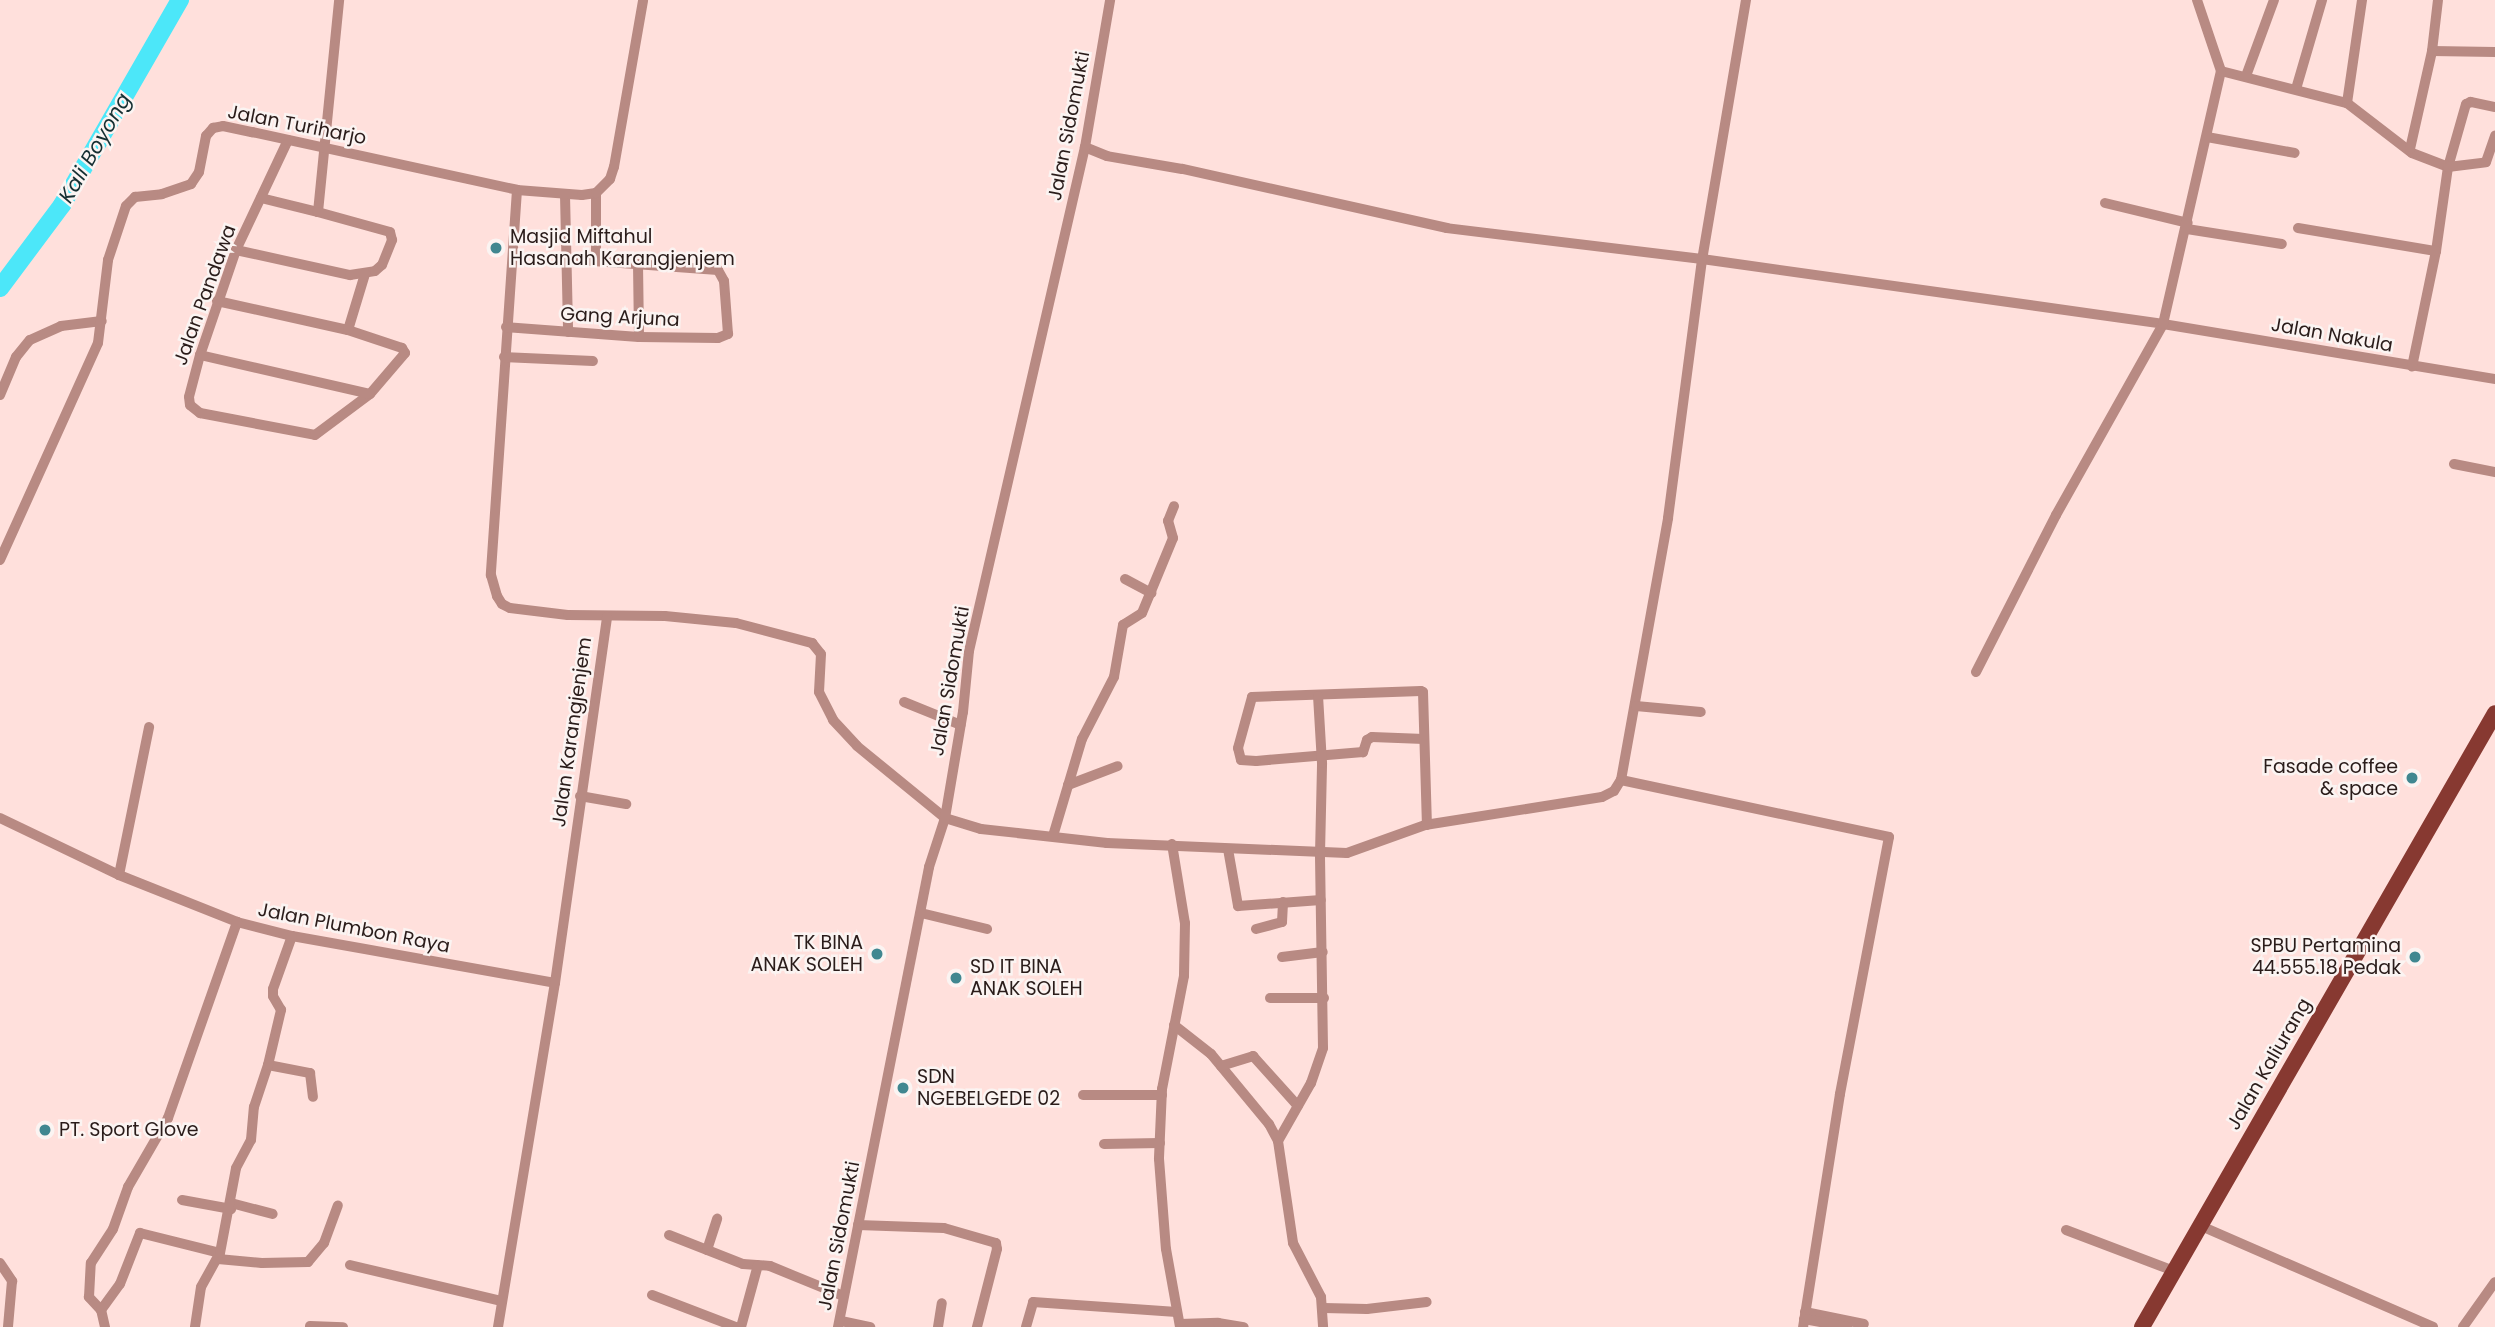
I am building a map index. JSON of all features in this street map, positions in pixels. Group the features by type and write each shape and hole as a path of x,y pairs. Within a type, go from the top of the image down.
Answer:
{"main road":[{"name":"Jalan Kaliurang","path":"2142,1327 2495,713"}],"street":[{"path":"317,212 326,148 339,0"},
{"path":"596,261 596,193 610,179 614,167 643,0"},
{"name":"Jalan Sidomukti","path":"840,1324 843,1296 929,867 944,818 961,725 969,651 1085,147 1110,0"},
{"path":"607,617 665,617 736,623 812,643 821,654 819,692 833,720 857,746 944,818 981,829 1107,843 1172,844 1320,854 1361,850 1427,825 1602,797 1614,791 1622,780 1668,518 1702,259 1746,0"},
{"path":"1976,672 2056,515 2163,324 2221,71 2197,0"},
{"path":"2246,76 2274,0"},
{"path":"2296,89 2322,0"},
{"path":"2347,103 2362,0"},
{"path":"2410,149 2432,51 2438,0"},
{"path":"2432,51 2495,52"},
{"path":"2221,71 2347,103 2418,156 2448,167 2486,162 2495,135"},
{"path":"2412,367 2436,251 2448,167 2466,104 2471,102 2495,107"},
{"name":"Jalan Turiharjo","path":"0,560 89,364 103,321 108,260 126,206 135,197 162,194 191,184 198,172 206,136 212,128 223,126 517,190 565,195 596,193"},
{"path":"2207,136 2295,153"},
{"name":"Jalan Pandawa","path":"288,140 236,250 200,355 189,397 190,405 200,412 309,436 322,430 370,394"},
{"name":"Jalan Nakula","path":"1085,147 1107,156 1182,169 1447,228 1702,259 2163,324 2495,379"},
{"name":"Jalan Karangjenjem","path":"498,1327 555,983 607,617 510,608 497,596 491,575 517,190"},
{"path":"565,195 568,332"},
{"path":"236,250 338,274 365,274 382,265 392,240 390,232 261,198"},
{"path":"2105,202 2187,226 2282,244"},
{"path":"2298,228 2436,251"},
{"path":"565,259 638,264 639,337"},
{"name":"Gang Arjuna","path":"506,327 639,337 726,337 728,330 724,281 718,270 638,264"},
{"path":"348,330 365,274"},
{"path":"200,355 370,394 406,351 348,330 218,301"},
{"path":"0,395 16,356 30,340 61,326 103,321"},
{"path":"504,357 593,361"},
{"path":"2454,464 2495,472"},
{"path":"1053,836 1082,739 1114,677 1123,625 1138,618 1152,593 1173,538 1168,521 1174,506"},
{"path":"1125,579 1152,593"},
{"path":"1424,739 1372,737 1367,740 1365,751 1245,761 1239,757 1238,748 1252,698 1394,690 1421,691 1424,739 1427,825"},
{"path":"1278,1141 1311,1083 1323,1048 1321,754 1318,696"},
{"path":"904,702 961,725"},
{"path":"1636,706 1701,712"},
{"path":"119,875 149,727"},
{"path":"1068,785 1118,766"},
{"path":"1622,780 1889,837 1840,1094 1804,1319"},
{"path":"580,796 626,804"},
{"name":"Jalan Plumbon Raya","path":"0,818 119,875 237,922 292,936 555,983"},
{"path":"1172,844 1185,923 1184,976 1162,1094 1162,1214 1180,1325 1218,1323 1244,1327"},
{"path":"1228,849 1238,906 1321,900"},
{"path":"1256,929 1282,922 1283,902"},
{"path":"920,913 988,929"},
{"path":"104,1327 101,1310 89,1297 91,1263 113,1229 128,1187 168,1118 237,922"},
{"path":"195,1327 201,1287 219,1256 231,1206 236,1168 251,1140 254,1107 268,1065 281,1010 272,993 292,936"},
{"path":"1282,957 1323,952"},
{"path":"1270,998 1324,998"},
{"path":"1174,1024 1211,1054 1269,1124 1278,1141 1293,1243 1308,1269 1324,1308 1323,1327"},
{"path":"1221,1066 1253,1056 1298,1106"},
{"path":"268,1065 310,1073 313,1097"},
{"path":"1083,1095 1162,1094"},
{"path":"1104,1144 1160,1143"},
{"path":"182,1200 274,1214"},
{"path":"101,1310 120,1284 139,1233 219,1256 275,1264 308,1262 324,1243 338,1205"},
{"path":"707,1250 717,1219"},
{"path":"858,1225 944,1228 996,1243 997,1249 977,1327"},
{"path":"2201,1226 2422,1325 2433,1327"},
{"path":"2066,1230 2174,1271"},
{"path":"669,1235 743,1264 770,1266 843,1296"},
{"path":"0,1263 12,1281 8,1327"},
{"path":"350,1265 501,1301"},
{"path":"652,1295 739,1327 758,1265"},
{"path":"2463,1327 2495,1282"},
{"path":"1026,1327 1030,1305 1035,1302 1177,1312"},
{"path":"938,1327 942,1303"},
{"path":"1324,1308 1367,1309 1427,1303"},
{"path":"1804,1319 1864,1324"},
{"path":"1804,1319 1847,1327"},
{"path":"840,1324 870,1327"},
{"path":"310,1326 343,1327"}],"waterway":[{"name":"Kali Boyong","path":"0,288 62,205 180,0"}],"place":[{"name":"Masjid Miftahul Hasanah Karangjenjem","path":"496,248"},
{"name":"Fasade coffee & space","path":"2412,778"},
{"name":"TK BINA ANAK SOLEH","path":"877,954"},
{"name":"SPBU Pertamina 44.555.18 Pedak","path":"2415,957"},
{"name":"SD IT BINA ANAK SOLEH","path":"956,978"},
{"name":"SDN NGEBELGEDE 02","path":"903,1088"},
{"name":"PT. Sport Glove","path":"45,1130"}]}
